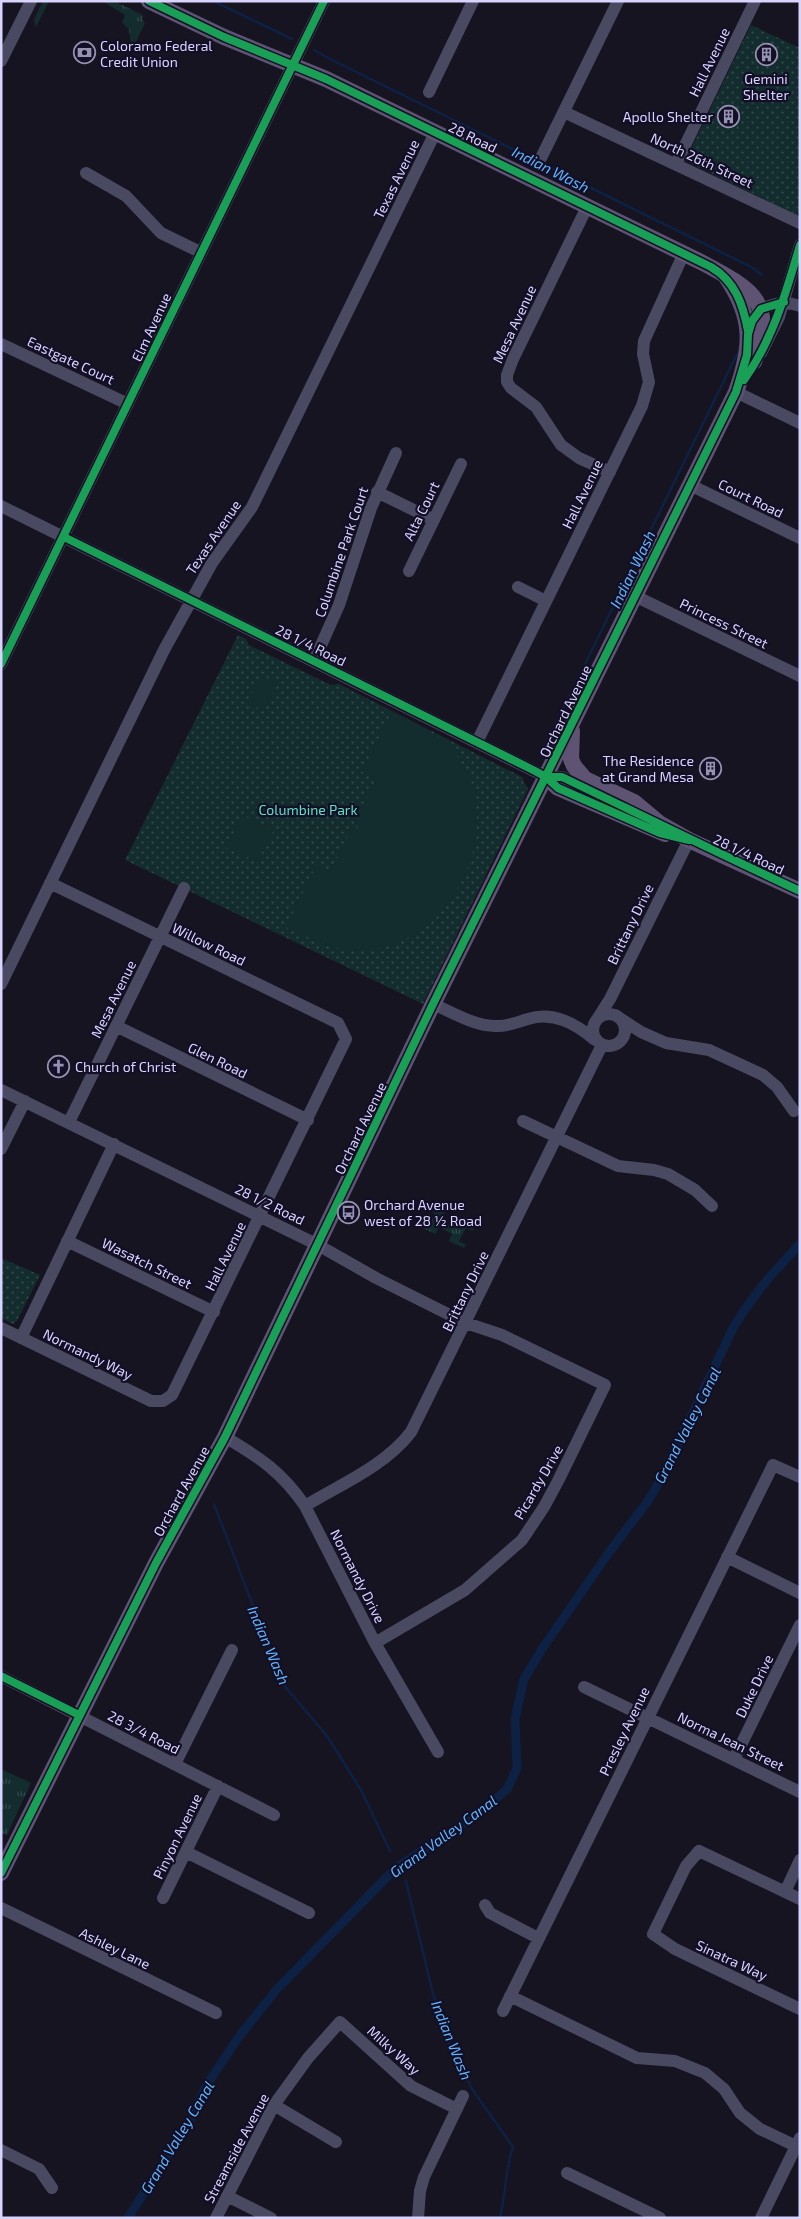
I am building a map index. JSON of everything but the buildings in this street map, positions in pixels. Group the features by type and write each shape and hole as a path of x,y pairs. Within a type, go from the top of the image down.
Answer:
{"main road":[{"name":"28 Road","path":"149,1 224,38 293,64 684,254 751,292 761,309"},
{"path":"726,277 742,306 748,334"},
{"path":"751,370 762,334 761,309"},
{"name":"Orchard Avenue","path":"736,392 747,355 748,334"},
{"name":"Orchard Avenue","path":"1,1872 156,1563 224,1437 433,1004 736,392 751,370"},
{"path":"577,715 572,731 570,750 578,772 585,779 634,802 659,823"},
{"name":"28 1/4 Road","path":"546,776 558,788 660,833 689,840"},
{"name":"28 1/4 Road","path":"659,823 689,840 800,891"}],"street":[{"path":"1,61 31,1"},
{"name":"Elm Avenue","path":"1,664 200,252 324,1"},
{"path":"429,92 473,1"},
{"path":"541,158 618,1"},
{"name":"Hall Avenue","path":"676,164 755,1"},
{"name":"North 26th Street","path":"564,112 800,223"},
{"name":"Texas Avenue","path":"1,984 164,650 212,563 252,507 435,133"},
{"path":"86,173 126,196 161,233 200,252"},
{"name":"Mesa Avenue","path":"587,207 513,359 507,375 507,382 511,388 536,407 561,445 579,458 610,472"},
{"name":"Orchard Avenue","path":"751,370 779,317 800,245"},
{"name":"Hall Avenue","path":"477,742 647,393 648,382 643,354 644,341 684,254"},
{"path":"761,309 784,302 800,306"},
{"name":"Orchard Avenue","path":"748,334 752,321 761,309"},
{"name":"Eastgate Court","path":"1,344 128,404"},
{"path":"736,392 800,423"},
{"name":"Columbine Park Court","path":"314,660 339,605 377,492 396,453"},
{"name":"Alta Court","path":"409,571 461,464"},
{"name":"Court Road","path":"690,485 800,538"},
{"path":"377,492 434,520"},
{"name":"28 1/4 Road","path":"1,506 546,776 562,778 659,823"},
{"path":"518,587 546,601"},
{"name":"Princess Street","path":"635,596 800,676"},
{"name":"Brittany Drive","path":"596,1021 610,999 689,840"},
{"name":"Willow Road","path":"50,883 338,1022 346,1039"},
{"name":"Mesa Avenue","path":"69,1122 184,888"},
{"path":"433,1004 487,1026 508,1025 536,1016 557,1018 578,1026 598,1043 612,1046 622,1041 624,1036 624,1025 618,1017"},
{"path":"598,1043 592,1032 596,1021 603,1015 618,1017 641,1032 666,1043 709,1050 763,1075 777,1087 794,1110"},
{"name":"Glen Road","path":"116,1026 308,1120"},
{"name":"Hall Avenue","path":"163,1401 176,1389 346,1039"},
{"name":"Brittany Drive","path":"305,1506 383,1460 403,1442 419,1418 557,1137 598,1043"},
{"name":"28 1/2 Road","path":"1,1090 318,1244 376,1278 466,1323 502,1335 605,1385"},
{"path":"1,1149 25,1101"},
{"path":"523,1121 618,1166 654,1170 668,1174 694,1190 712,1206"},
{"path":"21,1338 114,1144"},
{"name":"Wasatch Street","path":"67,1241 214,1312"},
{"name":"Normandy Way","path":"1,1328 144,1398 157,1402 163,1401"},
{"name":"Picardy Drive","path":"375,1643 465,1590 522,1540 554,1490 605,1385"},
{"name":"Normandy Drive","path":"224,1437 275,1469 295,1490 375,1643 438,1752"},
{"name":"Presley Avenue","path":"503,2011 773,1465 800,1478"},
{"path":"727,1557 800,1593"},
{"name":"Duke Drive","path":"734,1759 800,1625"},
{"path":"175,1764 232,1650"},
{"name":"28 3/4 Road","path":"1,1676 274,1815"},
{"name":"Norma Jean Street","path":"584,1687 648,1716 800,1792"},
{"name":"Pinyon Avenue","path":"163,1898 218,1786"},
{"name":"Sinatra Way","path":"784,1892 699,1851 686,1866 653,1934 675,1949 800,2009"},
{"path":"186,1852 309,1912"},
{"path":"800,1860 784,1892 800,1899"},
{"path":"485,1905 490,1913 538,1938"},
{"name":"Ashley Lane","path":"1,1908 216,2013"},
{"path":"510,1996 638,2058 675,2061 705,2073 724,2089 740,2113 760,2129 798,2144 761,2218"},
{"name":"Streamside Avenue","path":"216,2218 274,2105 308,2058 340,2022"},
{"name":"Milky Way","path":"340,2022 411,2086 457,2109"},
{"path":"418,2218 420,2191 424,2177 463,2096"},
{"path":"274,2105 336,2142"},
{"path":"2,2152 39,2169 52,2188"},
{"path":"567,2173 660,2218"},
{"path":"227,2196 272,2218"}],"green space":[{"path":"43,1 49,1 36,27 34,20"},
{"path":"102,1 114,1 143,15 142,19 145,23 134,46 131,44 129,30 122,22 125,15"},
{"path":"751,25 800,48 800,209 797,215 685,161"},
{"name":"Columbine Park","path":"238,635 246,639 249,645 331,685 339,684 524,778 523,781 528,789 423,1004 125,860"},
{"path":"262,675 278,684 263,711 247,701"},
{"path":"392,711 435,735 457,756 472,786 477,820 473,853 460,884 441,912 415,934 384,947 350,950 333,947 317,942 286,927 316,866 330,872 351,830 358,828 356,820 376,779 362,772"},
{"path":"242,815 274,830 257,862 226,847"},
{"path":"429,1205 445,1213 442,1220 455,1227 459,1220 475,1227 473,1231 466,1228 459,1241 466,1245 464,1248 449,1241 452,1234 439,1227 435,1234 419,1226 421,1223 428,1226 435,1213 428,1209"},
{"path":"1,1258 40,1275 17,1321 13,1324 1,1318"},
{"path":"1,1769 31,1783 7,1835 1,1833"}],"waterway":[{"name":"Indian Wash","path":"213,1 292,39"},
{"name":"Indian Wash","path":"314,50 753,268 762,275"},
{"name":"Indian Wash","path":"540,756 737,354"},
{"name":"Grand Valley Canal","path":"128,2218 189,2122 206,2086 238,2038 277,1989 397,1867 481,1812 507,1789 517,1768 515,1719 524,1679 542,1649 610,1551 648,1501 663,1475 734,1326 765,1283 800,1244"},
{"name":"Indian Wash","path":"214,1504 283,1684 327,1736 361,1790 390,1851"},
{"name":"Indian Wash","path":"406,1881 433,1994 451,2048 472,2089 513,2147 508,2164 500,2218"}],"cycle path":[{"path":"149,1 224,37 326,79 711,267 726,279 737,294 748,331"},
{"path":"1,664 324,1"},
{"path":"744,380 771,332 784,298 800,245"},
{"path":"1,1873 156,1563 225,1437 433,1004 736,392 747,355 748,334 752,321 761,309 784,302"},
{"path":"64,537 535,771 546,777 558,788 660,833 689,840"},
{"path":"546,777 562,777 800,891"},
{"path":"1,1676 79,1715"}],"place":[{"name":"Coloramo Federal Credit Union","path":"84,53"},
{"name":"Gemini Shelter","path":"766,55"},
{"name":"Apollo Shelter","path":"729,116"},
{"name":"The Residence at Grand Mesa","path":"710,768"},
{"name":"Church of Christ","path":"59,1066"},
{"name":"Orchard Avenue west of 28 ½ Road","path":"348,1212"}]}
